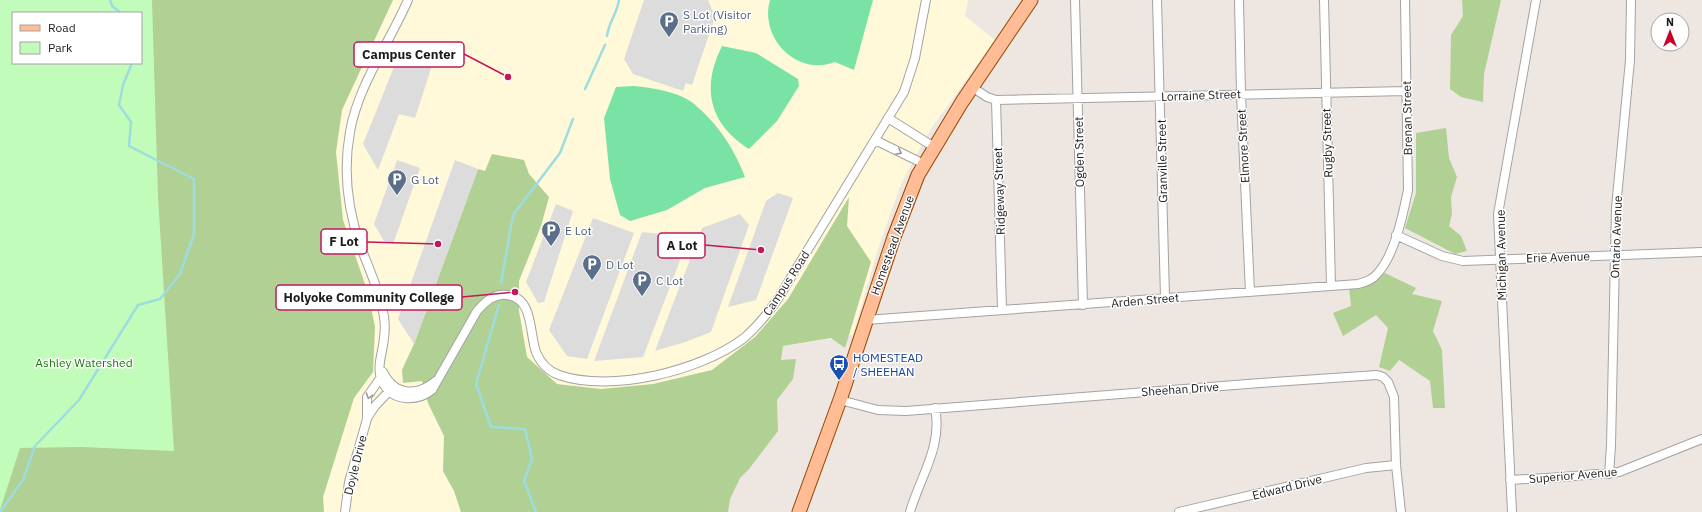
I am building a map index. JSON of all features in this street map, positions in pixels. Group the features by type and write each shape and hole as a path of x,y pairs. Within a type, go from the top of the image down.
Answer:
{"main road":[{"name":"Homestead Avenue","path":"799,512 840,400 902,213 924,164 972,87 1031,0"}],"street":[{"path":"391,389 383,383 383,376 379,366 385,337 384,317 354,225 348,181 348,149 352,120 360,96 408,0"},
{"name":"Campus Road","path":"391,389 413,392 423,390 439,378 477,312 492,297 500,294 516,296 523,302 528,314 532,339 539,358 552,372 570,378 597,381 654,375 694,365 724,350 744,337 770,310 904,92 915,58 926,0"},
{"name":"Ogden Street","path":"1075,0 1083,305"},
{"name":"Granville Street","path":"1158,0 1165,298"},
{"name":"Elmore Street","path":"1239,0 1241,94 1250,292"},
{"name":"Rugby Street","path":"1324,0 1331,285"},
{"name":"Brenan Street","path":"1396,235 1408,190 1405,0"},
{"name":"Michigan Avenue","path":"1512,512 1498,214 1536,0"},
{"name":"Ontario Avenue","path":"1609,474 1611,446 1616,208 1629,75 1632,0"},
{"path":"972,87 987,97 996,100"},
{"name":"Lorraine Street","path":"996,100 1407,91"},
{"name":"Ridgeway Street","path":"996,100 1002,310"},
{"path":"888,118 934,147"},
{"path":"875,140 924,164"},
{"name":"Erie Avenue","path":"1396,235 1454,260 1468,261 1702,252"},
{"name":"Arden Street","path":"866,320 1358,284 1371,279 1377,274 1384,264 1396,235"},
{"name":"Sheehan Drive","path":"840,400 884,411 906,411 1374,375 1385,378 1392,390 1396,434 1396,465 1402,512"},
{"name":"Doyle Drive","path":"367,419 367,397 383,376"},
{"name":"Doyle Drive","path":"345,512 349,482 367,419 374,406 391,389"},
{"path":"910,512 931,458 937,429 935,408"},
{"name":"Superior Avenue","path":"1510,480 1609,474 1619,472 1702,440"},
{"name":"Edward Drive","path":"1179,512 1366,468 1396,465"}],"shaded area":[{"path":"152,0 968,0 965,16 995,40 930,130 901,184 878,249 853,335 759,350 709,512 177,512"},
{"name":"S Lot (Visitor Parking)","path":"644,0 708,0 715,17 692,85 686,83 683,91 633,74 624,59"},
{"path":"438,47 415,118 399,114 378,170 363,144 394,67"},
{"name":"G Lot","path":"397,160 420,168 393,244 384,241 374,224"},
{"path":"455,160 478,169 414,344 398,319"},
{"path":"778,193 793,198 756,300 728,307 766,201"},
{"name":"E Lot","path":"556,204 573,211 544,302 538,303 526,282"},
{"path":"740,214 749,225 711,332 655,351 702,228"},
{"name":"D Lot","path":"593,218 634,233 587,359 567,356 549,330"},
{"name":"C Lot","path":"642,232 689,237 643,357 594,361"}],"green space":[{"path":"0,0 393,0 342,110 336,152 343,220 368,293 375,327 373,372 354,398 323,497 324,512 0,512"},
{"name":"Ashley Watershed","path":"0,0 152,0 158,197 174,451 81,447 20,448 0,510"},
{"path":"770,0 873,0 854,70 835,62 821,65 807,64 795,59 784,51 770,28 768,14"},
{"path":"1462,0 1501,0 1484,74 1483,102 1461,97 1450,89 1451,35 1463,16"},
{"path":"722,46 756,53 798,79 799,86 777,121 749,149 735,139 725,128 717,116 713,104 711,90 712,76 715,61"},
{"path":"634,86 670,92 693,103 722,133 737,158 745,177 705,188 667,210 630,221 620,215 610,179 604,118 616,87"},
{"path":"1446,128 1449,158 1457,177 1451,197 1452,214 1449,226 1461,236 1467,251 1455,254 1405,228 1416,193 1416,133"},
{"path":"492,154 524,160 529,174 549,197 541,226 519,281 519,311 527,357 557,384 601,389 653,384 712,370 755,337 788,299 849,197 847,226 871,262 845,348 831,338 783,346 781,360 796,359 793,379 777,400 778,431 749,469 740,478 730,499 728,512 461,512 454,491 443,471 444,436 428,403 422,381 403,383 402,370 414,344 478,169 485,171"},
{"path":"1385,273 1416,288 1412,294 1442,301 1433,331 1442,350 1445,408 1433,408 1430,381 1399,360 1390,371 1379,367 1388,328 1376,315 1343,336 1333,313 1351,306 1349,288 1360,287 1368,284"}],"waterway":[{"path":"110,0 112,6 120,12"},
{"path":"607,36 609,26 617,9 619,0"},
{"path":"585,89 605,45"},
{"path":"0,512 23,480 35,446 79,400 138,305 160,299 180,274 194,234 194,179 129,146 131,122 119,105 123,85 132,64"},
{"path":"501,283 513,215 560,153 573,119"},
{"path":"499,305 476,384 491,427 525,429 532,459 524,481 536,512"}],"place":[{"name":"S Lot (Visitor Parking)","path":"669,38"},
{"name":"Campus Center","path":"508,77"},
{"name":"G Lot","path":"397,196"},
{"name":"F Lot","path":"438,244"},
{"name":"E Lot","path":"551,247"},
{"name":"A Lot","path":"761,250"},
{"name":"D Lot","path":"592,281"},
{"name":"Holyoke Community College","path":"515,292"},
{"name":"C Lot","path":"642,297"},
{"name":"HOMESTEAD / SHEEHAN","path":"839,381"}]}
